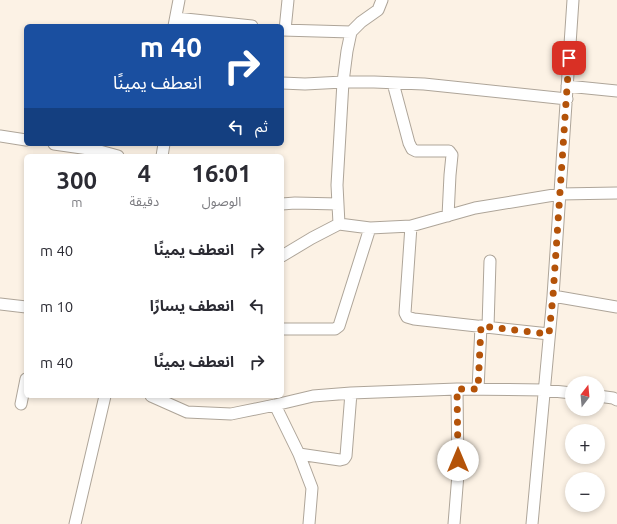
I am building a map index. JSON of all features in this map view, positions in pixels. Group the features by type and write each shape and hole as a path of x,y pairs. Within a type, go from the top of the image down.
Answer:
{"street":[{"path":"179,0 175,22 214,24"},
{"path":"288,0 284,30 351,32"},
{"path":"339,224 337,185 343,82 347,52 351,32 361,22 378,10 382,0"},
{"path":"532,524 553,296 574,0"},
{"path":"284,83 305,84 343,82 424,84 566,99"},
{"path":"393,83 409,144 412,149 416,151 449,151 452,156 448,216"},
{"path":"567,86 617,91"},
{"path":"0,136 24,140"},
{"path":"68,146 96,150 111,154"},
{"path":"284,255 339,224 370,228 410,226 475,208 560,194 617,193"},
{"path":"284,204 338,204"},
{"path":"410,226 405,313 407,317 549,334"},
{"path":"284,329 335,328 339,326 370,228"},
{"path":"478,389 490,261"},
{"path":"553,296 617,307"},
{"path":"0,304 24,307"},
{"path":"21,404 24,389"},
{"path":"454,524 458,474 457,389"},
{"path":"156,398 187,412 231,414 313,396 351,393 457,389 544,390 565,392"},
{"path":"299,454 340,460 344,459 346,456 351,393"},
{"path":"605,397 617,400"},
{"path":"75,524 105,398"},
{"path":"275,405 299,454 312,488 309,524"}],"route":[{"path":"458,460 457,389 478,389 481,326 549,334 553,296 569,58"}]}
